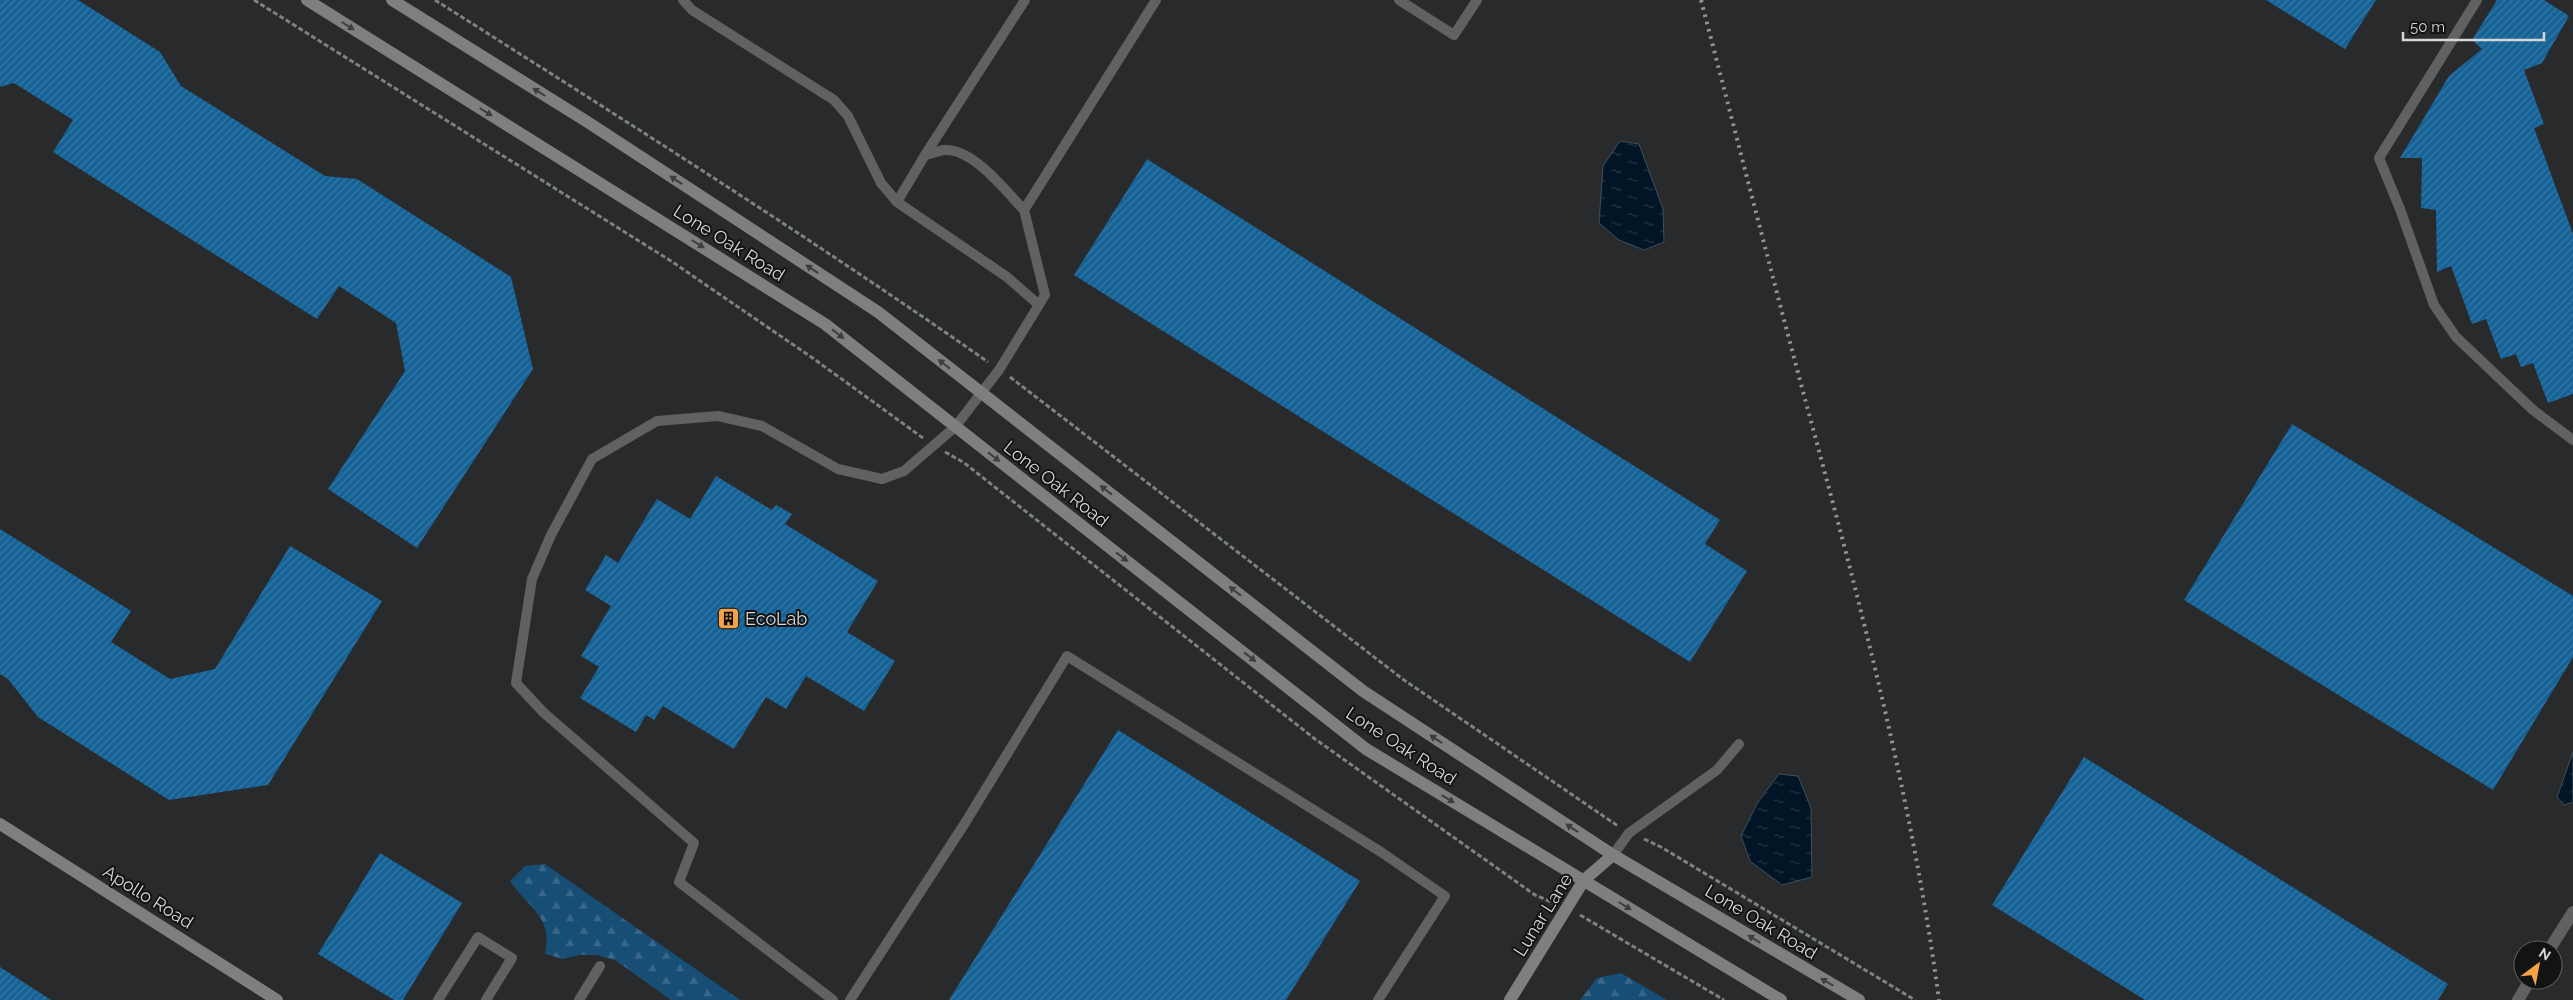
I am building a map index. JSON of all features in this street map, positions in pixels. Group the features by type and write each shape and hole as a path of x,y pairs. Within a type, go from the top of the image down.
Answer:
{"main road":[{"name":"Lone Oak Road","path":"307,0 825,324 1366,748 1781,1000"},
{"name":"Lone Oak Road","path":"392,0 586,121 878,312 1362,690 1613,855 1859,1000"},
{"name":"Apollo Road","path":"0,824 277,1000"},
{"name":"Lunar Lane","path":"1510,1000 1584,880 1613,855"}],"street":[{"path":"2555,940 2573,912"}],"lane":[{"path":"683,0 692,10 834,100 848,116 881,183 897,202 1008,277 1039,305"},
{"path":"897,202 925,155 1025,0"},
{"path":"1024,210 1156,0"},
{"path":"1399,0 1454,35 1477,0"},
{"path":"2476,0 2379,158 2400,209 2434,305 2456,337 2533,410 2573,440"},
{"path":"833,1000 679,882 694,843 543,712 516,683 532,580 551,535 592,459 657,422 718,416 762,426 838,469 882,479 904,471 955,427 982,394 1045,295 1024,210 982,167 962,153 944,150 925,155"},
{"path":"850,1000 964,823 1067,656 1381,852 1445,896 1378,1000"},
{"path":"1613,855 1629,833 1717,770 1738,744"},
{"path":"438,1000 478,938 512,958 486,1000"},
{"path":"579,1000 600,966"}],"path":[{"path":"435,0 714,176 877,284 1020,383 1404,680 1629,833 1661,847 1915,1000"},
{"path":"1567,908 1724,1000"}],"green space":[{"path":"545,864 740,1000 671,1000 615,960 597,955 579,955 563,959 545,954 547,941 546,931 542,922 538,914 510,881 525,866"},
{"path":"1621,973 1667,1000 1580,1000 1597,978"}],"water":[{"path":"1620,141 1639,144 1663,209 1664,242 1644,250 1619,240 1599,223 1603,166"},
{"path":"2573,752 2573,802 2564,805 2557,797"},
{"path":"1779,774 1798,776 1811,808 1812,877 1782,885 1750,861 1741,836 1758,802"}],"building":[{"path":"0,0 78,0 160,52 181,86 325,176 357,179 511,277 533,369 417,548 328,489 405,371 396,323 339,286 317,319 53,152 73,120 14,83 0,87"},
{"path":"2266,0 2376,0 2345,49"},
{"path":"2497,0 2544,0 2569,16 2542,63 2524,70 2544,124 2534,128 2573,234 2573,394 2548,403 2533,363 2521,367 2516,354 2501,359 2486,319 2472,324 2451,266 2437,272 2436,210 2421,208 2422,158 2400,158 2449,76 2482,49 2472,40"},
{"path":"1147,159 1720,520 1705,544 1747,571 1690,662 1074,275"},
{"path":"2292,424 2573,596 2573,657 2493,790 2184,600"},
{"name":"EcoLab","path":"716,476 772,510 776,505 792,514 785,524 878,581 847,632 895,661 864,711 806,676 786,709 766,697 734,749 663,706 654,720 646,715 636,732 580,698 599,667 581,656 611,606 585,590 606,555 618,563 657,499 690,519"},
{"path":"0,529 131,611 111,642 170,679 215,669 290,546 382,601 268,785 169,800 38,717 8,679 0,674"},
{"path":"1118,730 1360,881 1286,1000 949,1000"},
{"path":"2084,757 2448,984 2438,1000 2145,1000 1992,905"},
{"path":"380,853 462,903 403,1000 394,1000 318,954"},
{"path":"0,967 51,1000 0,1000"}],"railway":[{"path":"1701,0 1850,567 1885,710 1915,854 1939,1000"}],"place":[{"name":"EcoLab","path":"729,619"}]}
